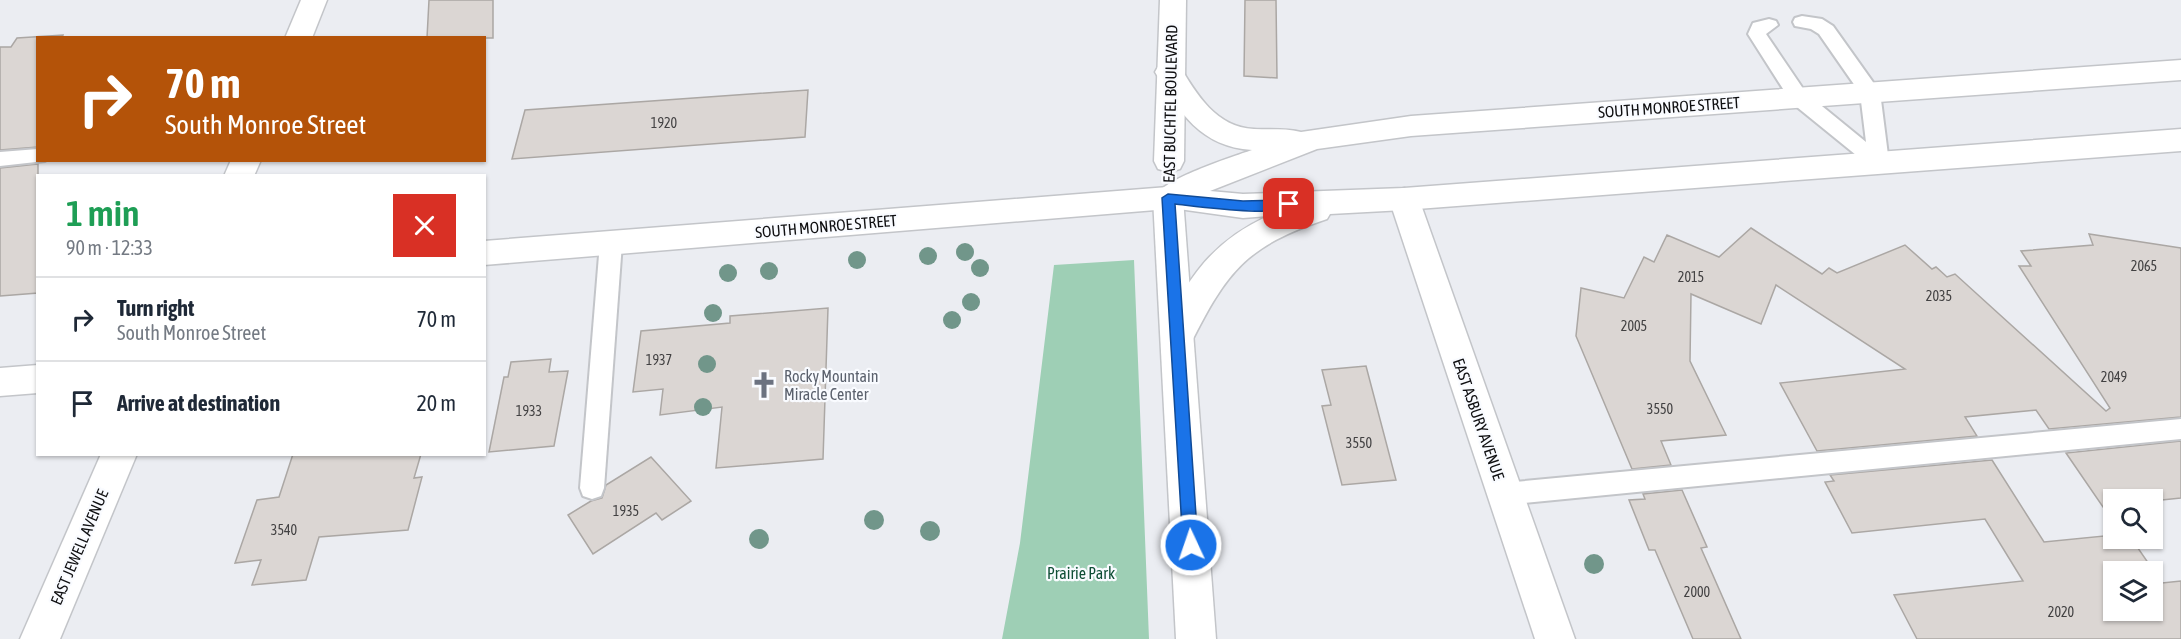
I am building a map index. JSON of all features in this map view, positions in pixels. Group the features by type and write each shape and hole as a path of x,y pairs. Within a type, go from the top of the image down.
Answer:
{"street":[{"path":"299,36 314,0"},
{"name":"EAST BUCHTEL BOULEVARD","path":"1173,0 1168,198 1196,639"},
{"name":"SOUTH MONROE STREET","path":"1168,198 1216,175 1314,139 1411,126 2181,70"},
{"path":"1170,72 1201,120 1223,135 1250,139 1314,139"},
{"name":"SOUTH MONROE STREET","path":"486,253 1168,198 1243,206 1404,199 2181,141"},
{"name":"EAST ASBURY AVENUE","path":"1404,199 1554,639"},
{"path":"1178,335 1191,308 1217,268 1244,245 1291,220 1351,201"},
{"path":"0,382 36,378"},
{"name":"EAST JEWELL AVENUE","path":"40,639 118,456"}],"lane":[{"path":"1802,22 1815,23 1826,30 1870,92 1879,164"},
{"path":"1769,25 1760,27 1757,34 1799,98 1879,164"},
{"path":"0,159 36,156"},
{"path":"592,488 611,243"},
{"path":"1504,494 2181,429"}],"green space":[{"name":"Prairie Park","path":"1134,260 1149,639 1002,639 1020,543 1054,265"}],"building":[{"path":"429,0 493,0 493,38 427,36"},
{"path":"1245,0 1276,0 1277,78 1244,76"},
{"path":"36,37 36,147 0,150 0,47 11,47 17,38"},
{"path":"808,90 805,137 512,159 525,110"},
{"path":"38,164 38,174 36,174 36,293 0,296 0,168"},
{"path":"1751,228 1822,274 1829,268 1837,273 1905,245 1932,269 1936,267 1947,277 1955,274 2106,411 2110,408 2019,266 2031,266 2021,251 2093,245 2089,234 2181,248 2181,417 2049,429 2036,410 1965,417 1977,436 1817,451 1780,383 1905,369 1776,285 1761,324 1691,294 1690,361 1726,435 1661,441 1671,465 1632,469 1576,336 1581,288 1624,298 1644,257 1654,262 1667,235 1719,257"},
{"path":"828,308 823,459 716,468 722,407 660,415 663,389 633,392 641,331 730,323 730,316"},
{"path":"551,359 549,372 568,371 554,446 489,452 504,377 508,377 511,362"},
{"path":"1366,366 1396,480 1342,485 1322,406 1331,405 1322,370"},
{"path":"2181,441 2181,498 2163,500 2163,489 2103,489 2103,507 2066,453"},
{"path":"292,456 420,456 414,478 422,477 408,530 319,537 306,580 252,585 261,560 235,563 257,500 279,497"},
{"path":"651,457 691,501 662,520 656,513 593,554 568,515 591,501 602,498 606,485"},
{"path":"1992,460 2044,542 2103,536 2103,549 2139,549 2147,561 2103,561 2103,621 2163,621 2163,583 2181,581 2181,639 1917,639 1894,595 2023,581 1985,519 1852,533 1825,482 1834,481 1830,475"},
{"path":"1682,490 1707,547 1701,548 1741,639 1693,639 1655,550 1649,550 1629,500 1645,499 1643,494"}],"place":[{"name":"Rocky Mountain Miracle Center","path":"764,385"}],"route":[{"path":"1191,545 1168,198 1243,206 1289,204"}]}
